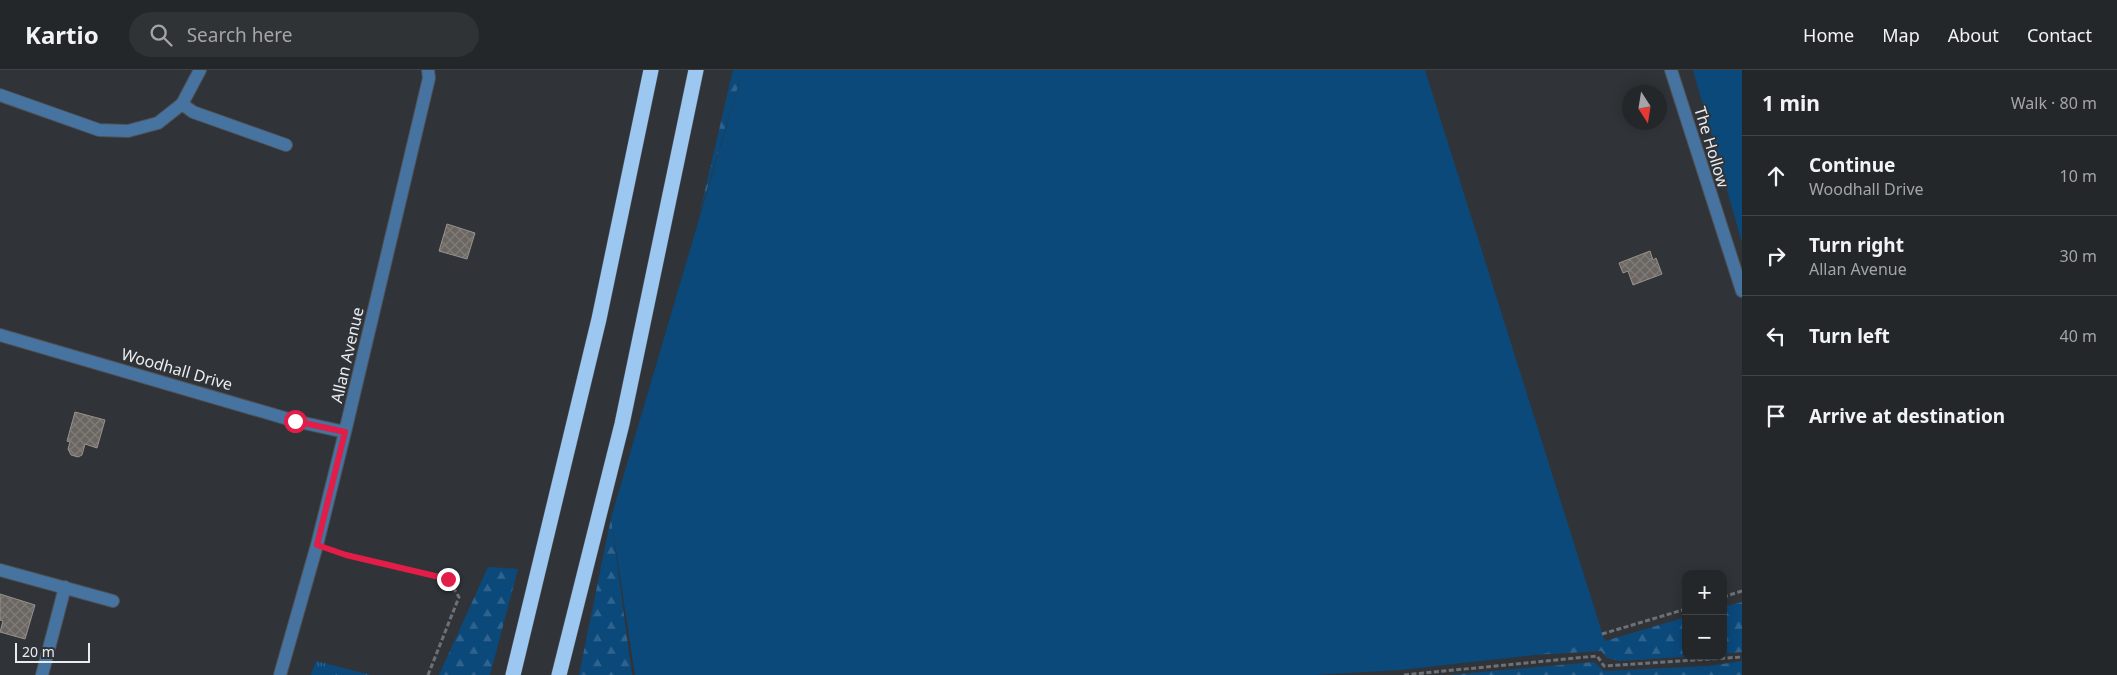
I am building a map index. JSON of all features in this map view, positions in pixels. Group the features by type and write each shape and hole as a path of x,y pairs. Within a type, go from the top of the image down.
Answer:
{"highway":[{"path":"513,675 599,319 651,70"},
{"path":"559,675 622,424 696,70"}],"street":[{"path":"0,95 99,130 128,131 158,123 182,104 200,70"},
{"name":"Allan Avenue","path":"280,675 317,545 345,432 429,78 428,70"},
{"name":"The Hollow","path":"1671,70 1742,291"},
{"path":"182,104 193,112 286,145"},
{"name":"Woodhall Drive","path":"0,335 295,421 345,432"},
{"path":"0,570 113,601"},
{"path":"42,675 66,587"}],"path":[{"path":"317,545 346,555 448,579 459,597 428,675"},
{"path":"1727,596 1742,592"},
{"path":"1602,634 1682,610"},
{"path":"1404,675 1597,656 1604,666 1742,657"}],"green space":[{"path":"733,70 743,70 699,216"},
{"path":"743,70 1425,70 1605,642 1536,655 1400,670 1314,675 635,675 611,518"},
{"path":"1693,70 1742,70 1742,242 1741,239"},
{"path":"611,518 632,675 579,675"},
{"path":"488,567 518,569 490,675 439,675"},
{"path":"1742,602 1742,652 1727,654 1727,606"},
{"path":"1682,618 1682,657 1620,661 1607,658 1601,651 1536,655 1605,641"},
{"path":"316,661 371,675 311,675"},
{"path":"1742,661 1742,675 1449,675 1594,662 1604,671 1709,666"}],"building":[{"path":"447,224 475,233 467,259 439,251"},
{"path":"1650,251 1653,260 1656,258 1662,274 1633,285 1628,271 1623,273 1619,263"},
{"path":"75,412 105,420 97,448 85,444 82,455 78,457 71,455 68,449 70,442 67,441"},
{"path":"0,594 35,605 25,639 0,632 3,621 0,620"}],"route":[{"path":"295,421 345,432 317,545 346,555 448,579"}]}
